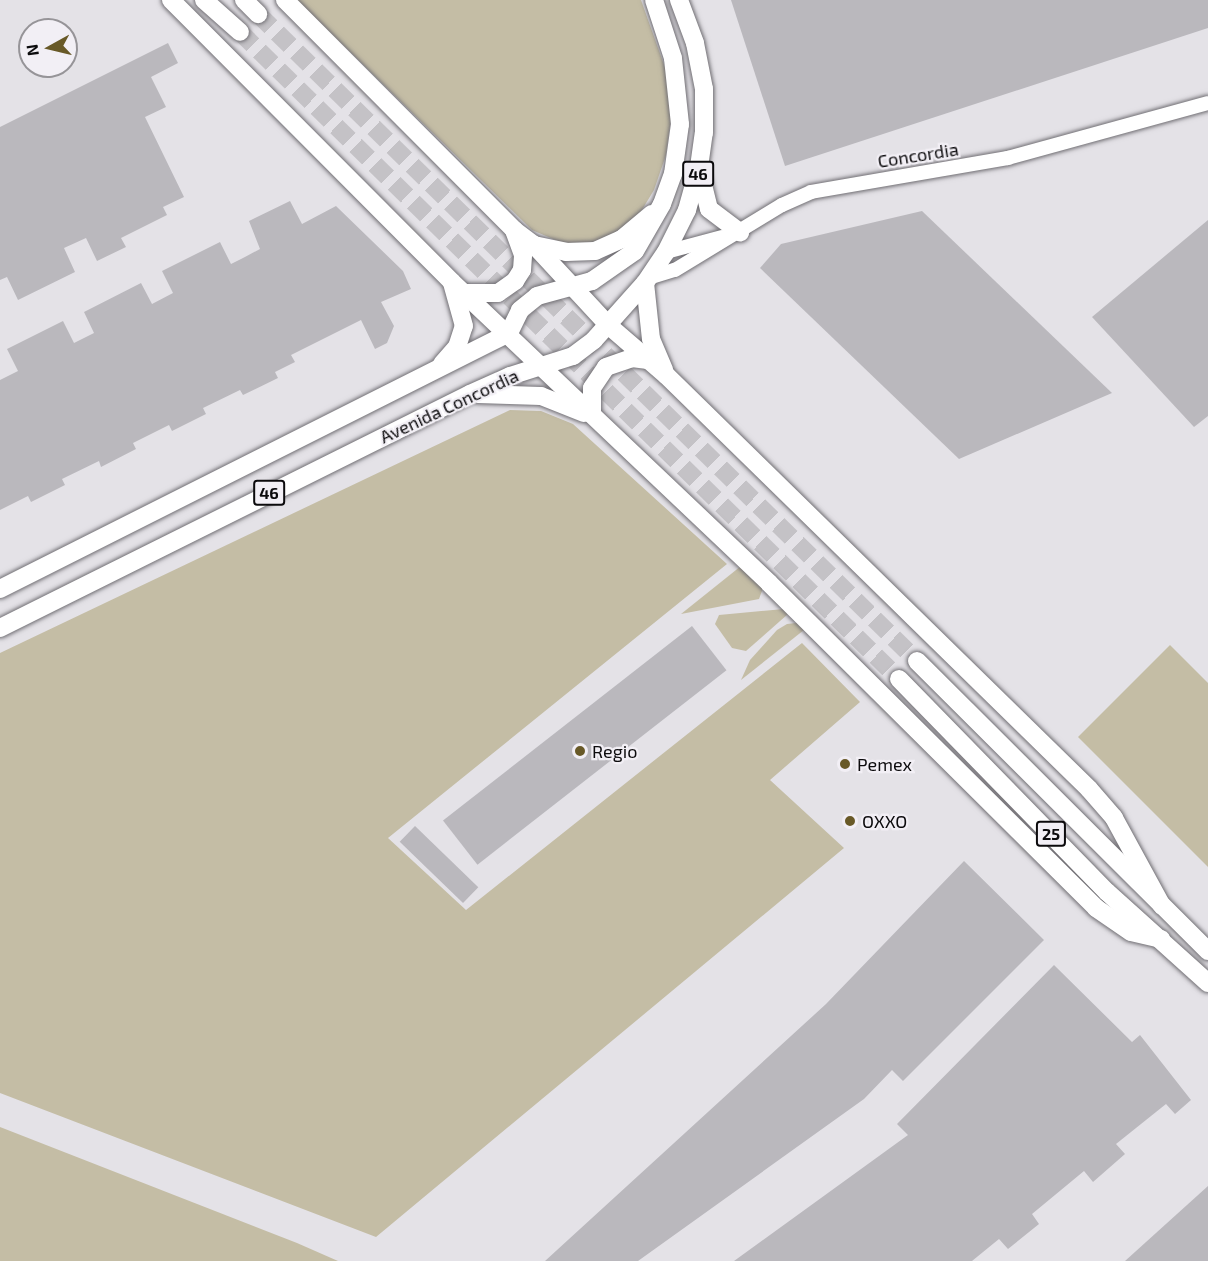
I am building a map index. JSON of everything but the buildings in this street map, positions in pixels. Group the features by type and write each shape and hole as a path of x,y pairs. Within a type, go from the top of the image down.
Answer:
{"main road":[{"path":"171,0 459,287 769,583 1096,908 1131,932 1161,939"},
{"path":"204,0 240,32"},
{"path":"244,0 258,14"},
{"path":"285,0 514,230 534,245 608,325 666,375 1104,805 1149,876 1162,906"},
{"name":"46","path":"509,333 528,302 604,276 635,251 662,204 673,174 680,106 673,58 654,0"},
{"name":"Avenida Concordia","path":"0,628 470,394 585,348 647,281 666,252 687,210 699,167 704,133 704,89 695,43 679,0"},
{"path":"699,167 709,209 737,233"},
{"path":"534,245 584,252 608,248 662,204"},
{"path":"459,287 498,293 515,281 522,270 523,255 514,230"},
{"path":"647,281 651,339 666,375"},
{"path":"429,374 447,359 462,335 464,317 459,287"},
{"name":"Avenida Concordia","path":"0,589 509,333"},
{"path":"596,417 592,388 606,367 632,358 648,360"},
{"path":"470,394 541,396 596,417"},
{"name":"25","path":"917,661 1208,951"},
{"name":"25","path":"899,679 1107,892 1208,983"}],"street":[{"name":"Concordia","path":"647,281 675,270 782,205 820,189 1008,158 1208,103"},
{"path":"666,252 737,233"}],"shaded area":[{"path":"297,0 641,0 668,76 672,112 666,155 654,190 637,218 615,238 590,245 560,242 532,230"},
{"path":"510,410 541,411 573,424 727,564 388,838 466,910 802,643 860,702 770,780 844,848 376,1237 0,1093 0,653"},
{"path":"746,562 763,588 759,599 681,614"},
{"path":"784,609 788,614 746,651 732,648 715,624 719,615"},
{"path":"805,622 809,626 741,680 750,660 777,630 787,624"},
{"path":"1170,645 1208,683 1208,867 1078,737"},
{"path":"0,1127 297,1243 338,1261 0,1261"}],"tunnel":[{"path":"258,14 917,661"},
{"path":"240,32 899,679"}],"place":[{"name":"Regio","path":"580,751"},
{"name":"Pemex","path":"845,764"},
{"name":"OXXO","path":"850,821"}]}
